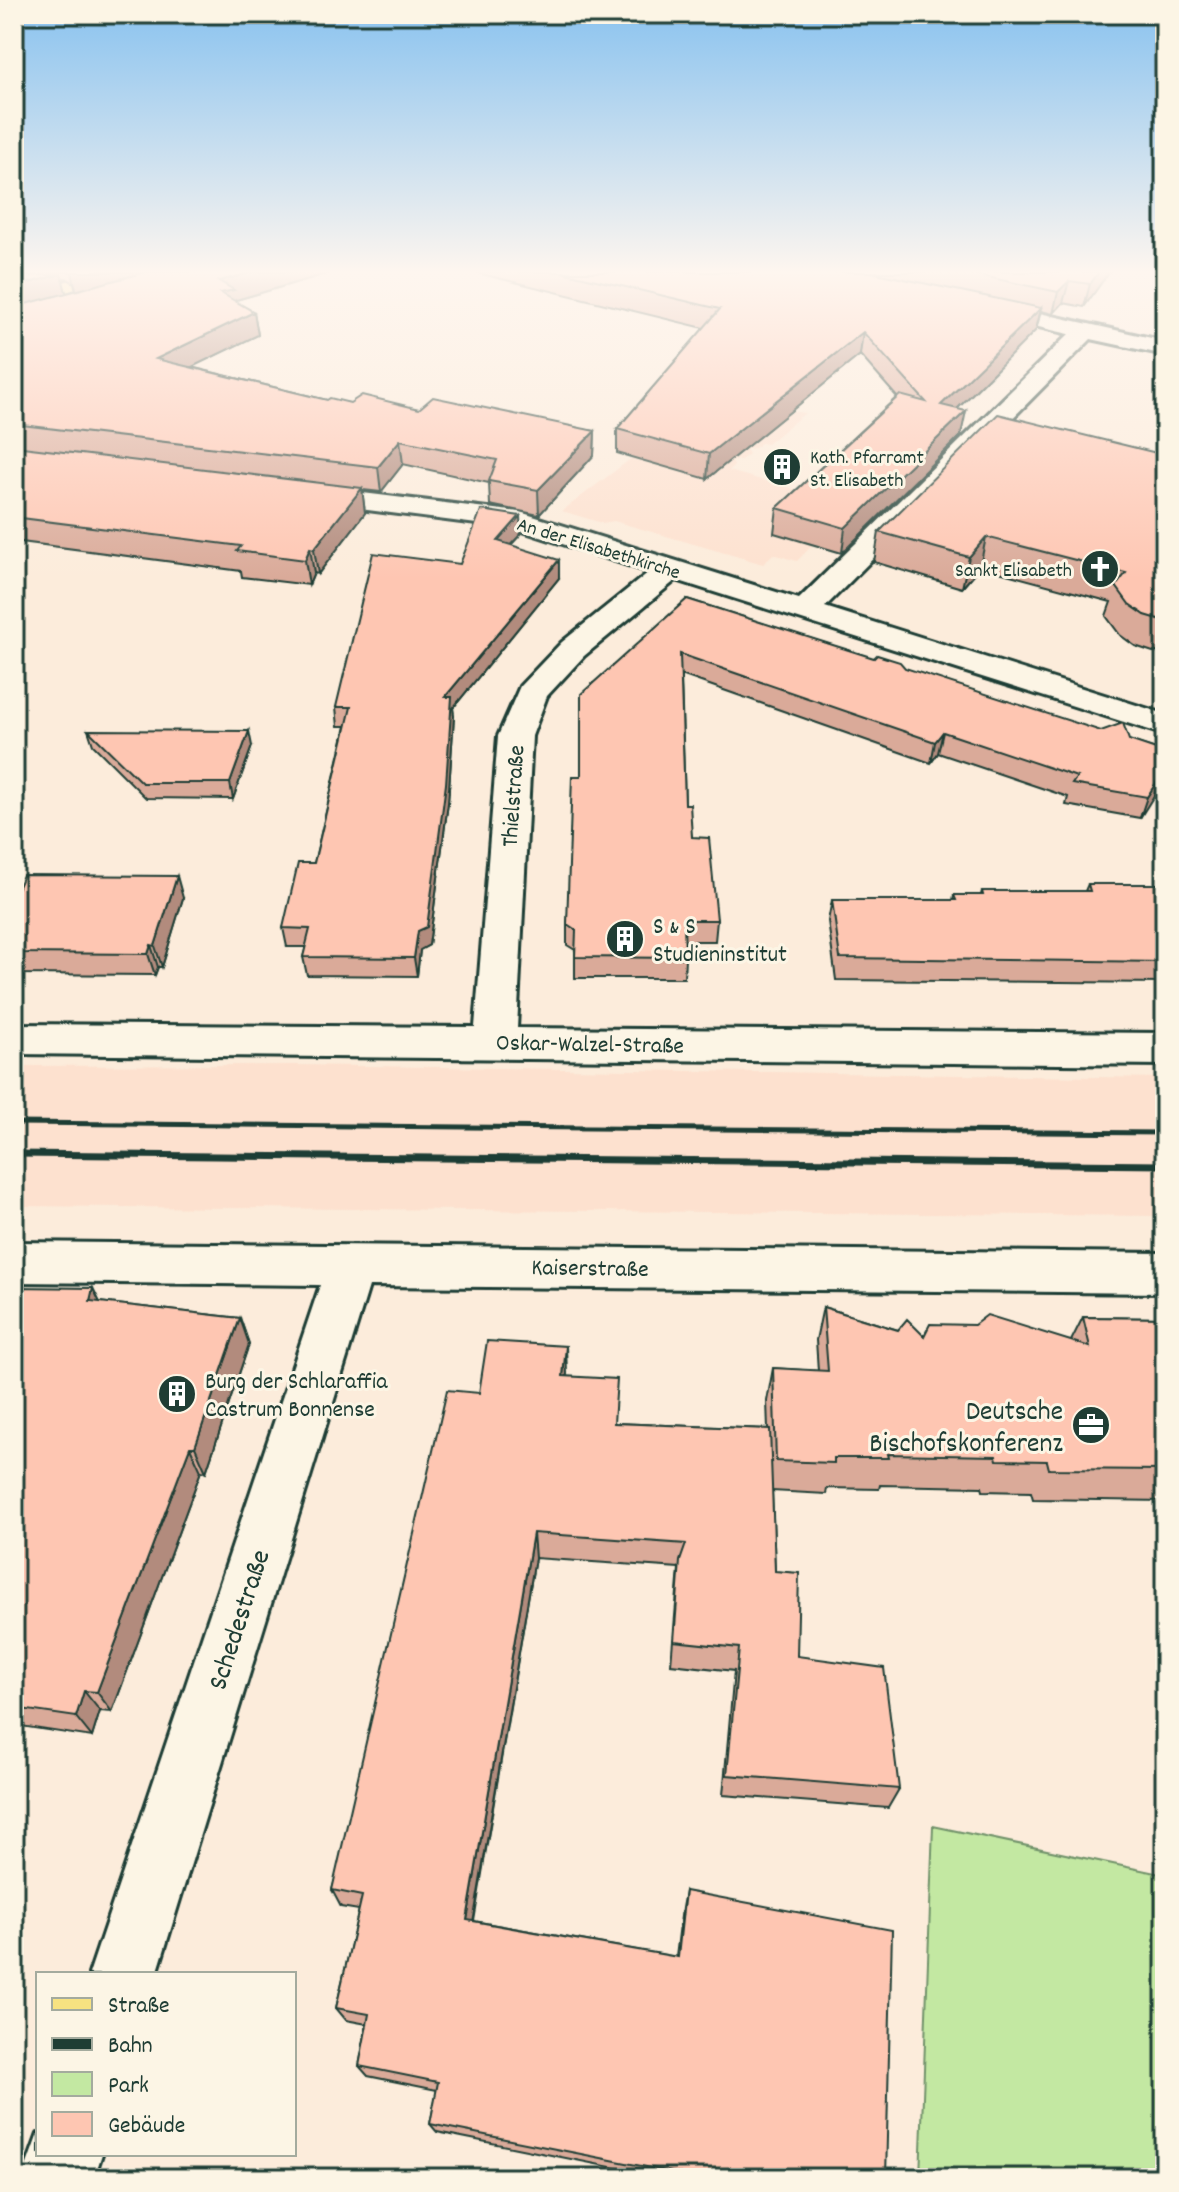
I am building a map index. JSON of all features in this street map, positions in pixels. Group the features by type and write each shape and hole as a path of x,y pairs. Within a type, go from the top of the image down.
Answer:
{"street":[{"path":"804,611 1043,374"},
{"name":"An der Elisabethkirche","path":"283,491 520,521 1165,725"},
{"name":"Thielstraße","path":"495,1042 515,736 532,693 573,649 672,568"},
{"name":"Oskar-Walzel-Straße","path":"14,1039 1165,1049"},
{"name":"Kaiserstraße","path":"14,1262 1165,1273"},
{"name":"Schedestraße","path":"124,1972 325,1264"},
{"path":"58,2178 65,2156"}],"shaded area":[{"path":"707,401 805,413 767,444 746,449 749,454 741,460 732,461 734,466 729,471 852,505 797,561 773,554 763,564 614,521 602,523 562,511"},
{"path":"294,1065 1165,1078 1165,1216 14,1206 14,1066"}],"green space":[{"path":"933,1826 1165,1875 1165,2178 920,2178"}],"building":[{"path":"14,374 220,374 350,403 362,395 419,409 433,397 595,431 538,490 489,481 497,460 400,440 378,467 14,424"},
{"path":"664,374 810,374 709,454 617,429"},
{"path":"901,374 973,374 941,405 966,411 845,528 777,508 900,395 926,402"},
{"path":"998,414 1165,455 1165,621 1145,615 1129,604 1116,586 1126,573 986,537 969,557 879,532"},
{"path":"14,446 362,488 314,549 310,548 305,560 237,551 241,546 14,517"},
{"path":"481,510 520,516 498,541 559,560 445,697 452,697 446,784 427,927 418,931 414,958 303,957 310,929 283,928 298,863 314,863 351,707 336,707 373,553 460,564"},
{"path":"687,599 874,658 877,655 900,662 905,668 1101,731 1123,723 1129,740 1165,752 1165,769 1147,797 1072,784 1077,777 943,732 935,742 680,654 685,804 690,804 692,837 709,838 717,920 684,920 685,958 575,957 576,930 567,924 572,776 581,776 581,694"},
{"path":"88,730 249,731 230,783 142,783"},
{"path":"23,875 177,876 155,946 151,945 148,954 14,953 14,889 17,889"},
{"path":"1088,884 1165,884 1165,962 840,958 832,900 956,900 954,895 983,895 982,891 1090,891"},
{"path":"14,1287 93,1288 90,1301 240,1318 195,1447 190,1447 97,1692 84,1691 76,1717 14,1708"},
{"path":"823,1307 898,1330 907,1319 924,1336 930,1324 974,1325 987,1315 1090,1347 1083,1317 1165,1318 1165,1470 1049,1469 1047,1461 997,1460 996,1456 888,1454 889,1458 834,1458 834,1463 776,1461 773,1368 828,1371"},
{"path":"487,1341 566,1346 563,1376 617,1379 614,1423 770,1429 775,1571 799,1573 797,1656 884,1668 899,1789 727,1775 739,1648 674,1641 680,1561 686,1544 533,1533 467,1920 678,1957 685,1891 892,1930 886,2178 702,2178 430,2124 438,2082 359,2066 369,2014 336,2008 362,1896 332,1890 447,1390 479,1393"}],"railway":[{"path":"14,1123 1165,1133"},
{"path":"14,1154 1165,1165"}],"place":[{"name":"Kath. Pfarramt St. Elisabeth","path":"782,467"},
{"name":"Sankt Elisabeth","path":"1100,569"},
{"name":"S & S Studieninstitut","path":"625,939"},
{"name":"Burg der Schlaraffia Castrum Bonnense","path":"177,1394"},
{"name":"Deutsche Bischofskonferenz","path":"1091,1425"}]}
